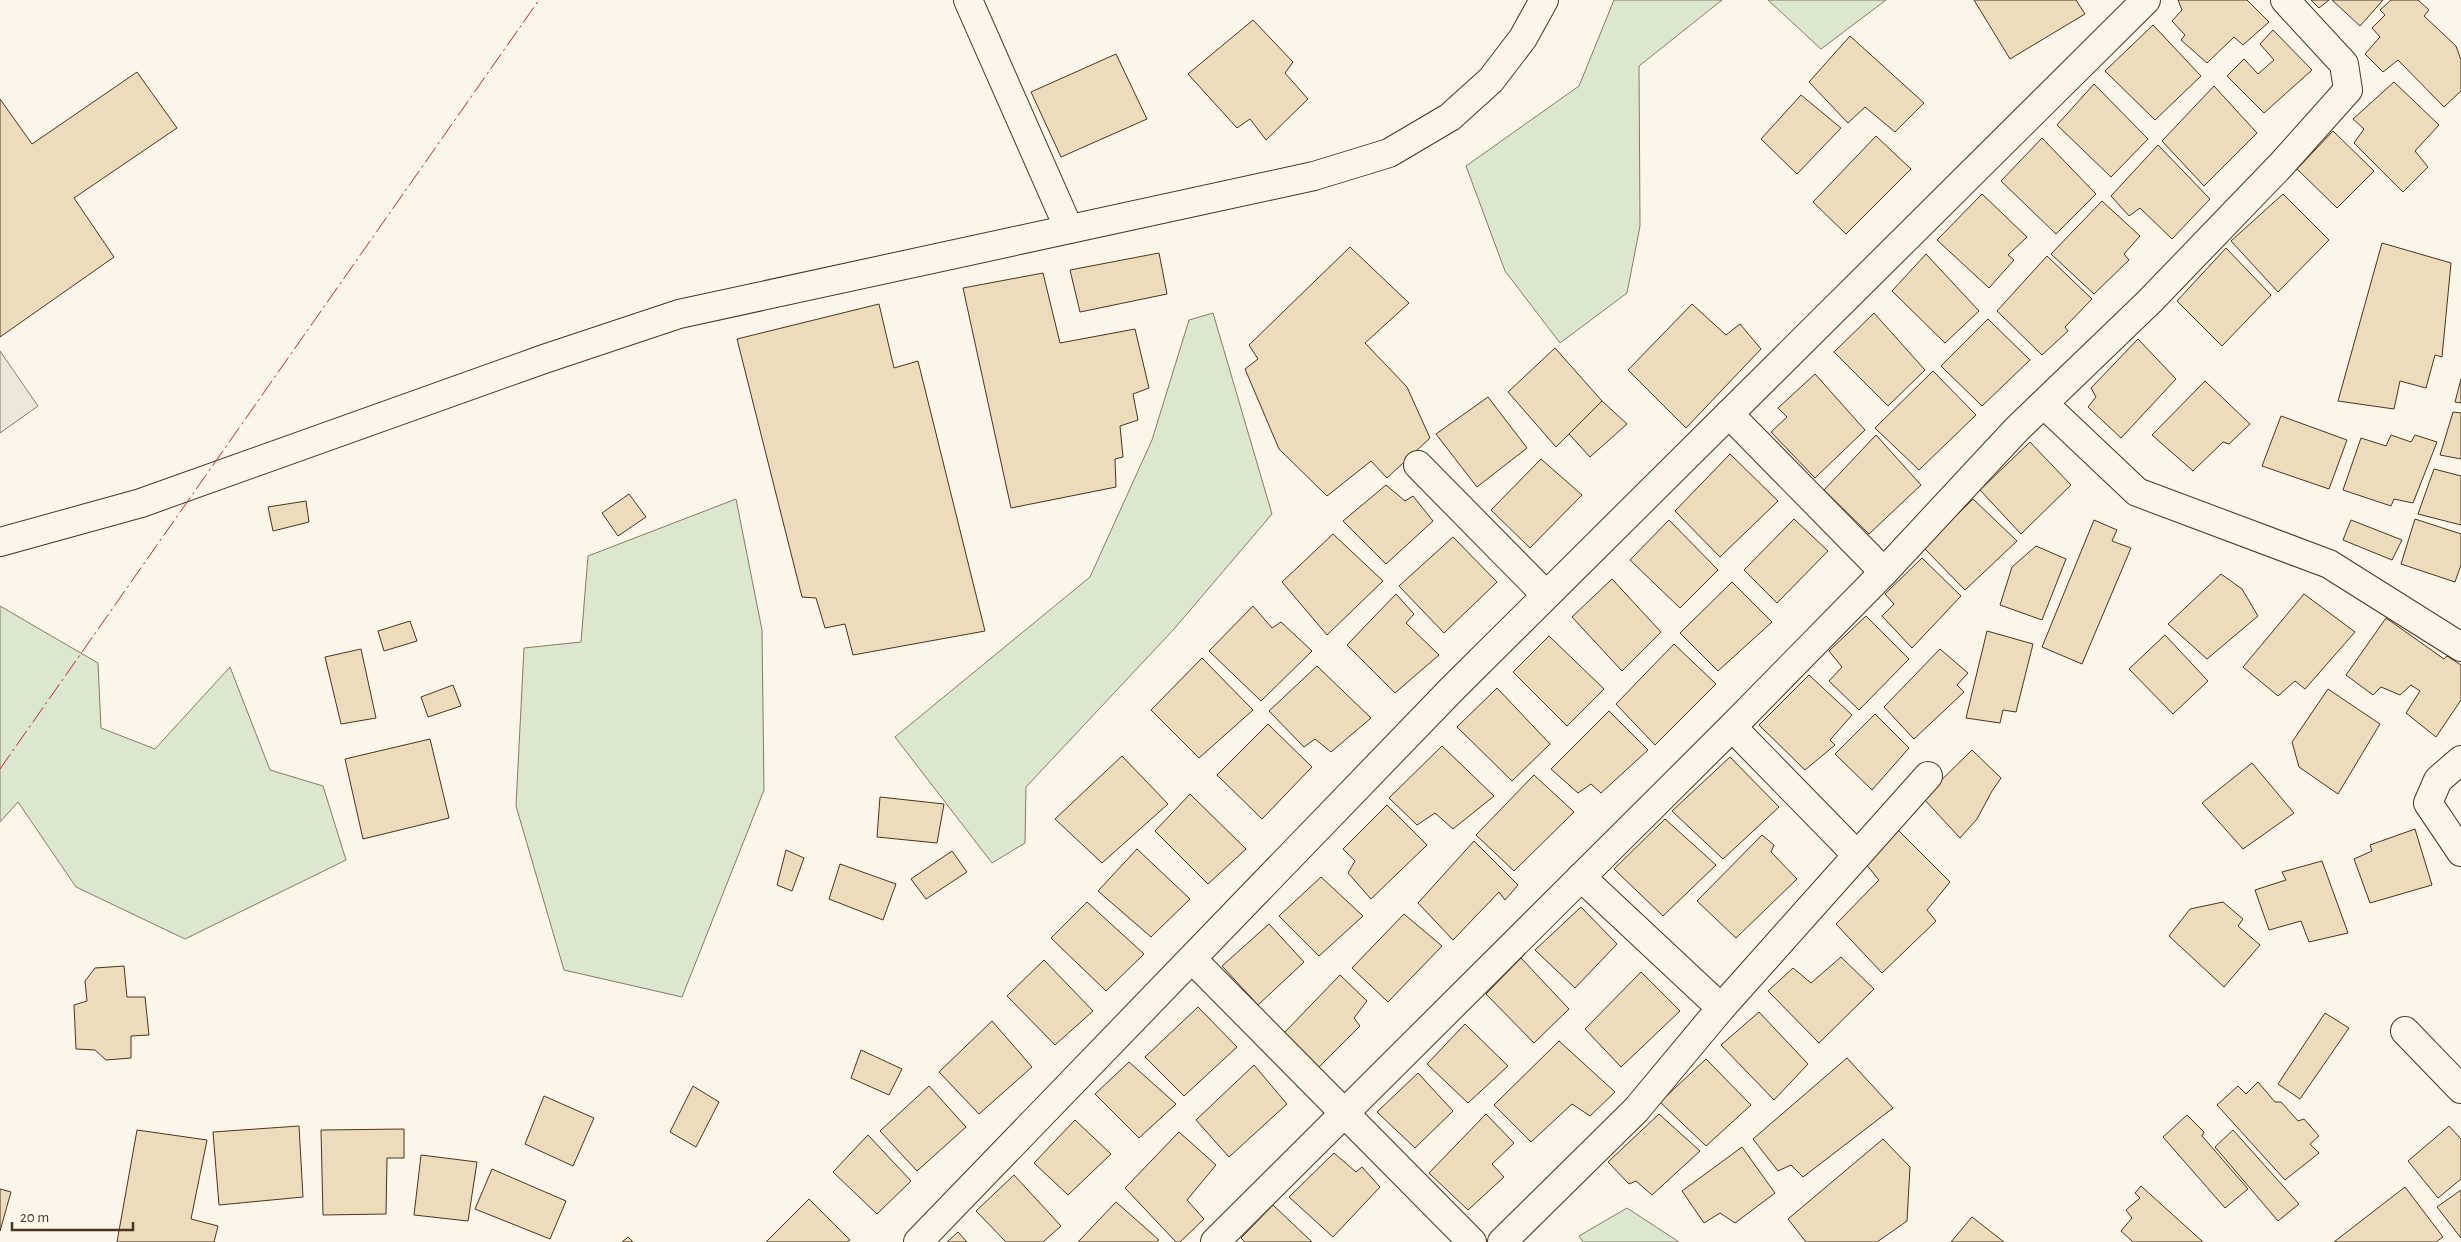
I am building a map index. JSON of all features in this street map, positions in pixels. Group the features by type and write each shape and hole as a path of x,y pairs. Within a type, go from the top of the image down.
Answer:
{"street":[{"path":"968,0 1069,229"},
{"path":"0,542 26,537 141,503 535,362 679,314 1314,176 1389,153 1450,117 1491,80 1523,38 1544,0"},
{"path":"918,1242 1453,688 2146,0"},
{"path":"1215,1242 1732,727 1884,572 2017,429 2150,301 2281,165 2348,90 2344,64 2285,0"},
{"path":"2044,404 2137,492 2329,564 2458,637"},
{"path":"1729,414 1884,572"},
{"path":"1418,465 1546,595"},
{"path":"1732,727 1857,855"},
{"path":"2461,760 2438,780 2428,803 2461,852"},
{"path":"1502,1242 1636,1110 1721,1008 1928,776"},
{"path":"1581,878 1721,1008"},
{"path":"1192,960 1472,1242"},
{"path":"2405,1031 2461,1089"}],"green space":[{"path":"1614,0 1722,0 1639,66 1640,226 1627,293 1560,343 1505,271 1466,166 1579,86"},
{"path":"1768,0 1886,0 1821,49"},
{"path":"1213,313 1272,514 1174,629 1026,787 1025,843 992,863 895,737 1090,577 1152,440 1189,320"},
{"path":"736,499 762,630 764,790 682,997 564,970 516,806 524,648 581,642 588,556"},
{"path":"0,606 98,663 101,728 155,749 230,667 270,770 323,786 346,860 185,939 76,887 18,802 0,822"},
{"path":"1627,1208 1679,1242 1583,1242 1579,1236"}],"shaded area":[{"path":"0,351 38,406 0,433"}],"building":[{"path":"1974,0 2076,0 2085,14 2010,59"},
{"path":"2178,0 2247,0 2269,22 2243,45 2234,37 2207,63 2181,40 2185,35 2172,21 2182,10"},
{"path":"2311,0 2329,0 2319,8"},
{"path":"2332,0 2383,0 2360,26"},
{"path":"2391,0 2418,0 2429,10 2424,16 2456,46 2461,60 2461,91 2444,107 2398,60 2383,72 2365,54 2380,37 2372,28 2385,15 2380,10"},
{"path":"1253,20 1293,62 1285,73 1308,99 1266,140 1250,119 1237,128 1188,74"},
{"path":"2153,25 2201,76 2155,120 2105,71"},
{"path":"2273,30 2312,70 2264,113 2227,76 2244,59 2258,74 2274,60 2260,44"},
{"path":"1850,36 1924,103 1895,132 1865,107 1848,123 1809,82"},
{"path":"1116,54 1147,119 1061,157 1031,92"},
{"path":"137,72 177,128 74,198 114,257 0,337 0,99 32,144"},
{"path":"2394,82 2439,125 2415,151 2428,167 2403,192 2354,143 2364,129 2353,119"},
{"path":"2094,84 2148,139 2111,177 2057,125"},
{"path":"2214,86 2257,133 2204,186 2162,141"},
{"path":"1801,95 1841,128 1797,174 1761,139"},
{"path":"2333,131 2374,171 2337,208 2297,169"},
{"path":"1876,136 1911,169 1846,234 1813,202"},
{"path":"2042,138 2096,194 2056,234 2001,181"},
{"path":"2158,145 2210,199 2172,239 2140,208 2129,216 2111,196"},
{"path":"1982,194 2027,237 2008,255 2014,260 1989,288 1937,240"},
{"path":"2283,194 2329,240 2278,292 2231,241"},
{"path":"2102,201 2140,236 2124,254 2129,260 2094,294 2051,254"},
{"path":"2382,243 2451,263 2442,357 2435,355 2426,388 2400,381 2394,409 2338,401"},
{"path":"1350,247 1409,303 1365,343 1407,387 1430,438 1387,478 1371,461 1327,496 1279,449 1245,369 1258,359 1249,345"},
{"path":"2226,248 2271,295 2222,346 2177,301"},
{"path":"1159,253 1167,294 1080,312 1070,270"},
{"path":"1926,254 1979,311 1945,343 1892,291"},
{"path":"2047,256 2092,299 2065,327 2068,331 2042,355 1997,311"},
{"path":"1043,273 1060,343 1135,329 1149,388 1133,394 1138,420 1120,426 1123,457 1115,459 1116,487 1011,508 963,288"},
{"path":"879,304 894,368 918,361 985,631 853,655 845,624 825,628 816,598 802,597 737,339"},
{"path":"1692,304 1726,335 1740,324 1761,349 1686,428 1628,370"},
{"path":"1874,313 1925,370 1888,406 1834,352"},
{"path":"1988,319 2030,360 1982,406 1941,366"},
{"path":"2138,339 2176,379 2121,438 2088,407 2096,397 2091,388"},
{"path":"1555,348 1602,401 1556,447 1508,392"},
{"path":"1933,371 1976,415 1919,470 1875,428"},
{"path":"1815,374 1865,430 1815,478 1771,432 1787,417 1778,408"},
{"path":"2461,379 2461,403 2455,402"},
{"path":"2205,381 2250,424 2229,444 2223,442 2193,471 2152,435"},
{"path":"1488,397 1527,448 1477,487 1436,434"},
{"path":"1602,401 1627,424 1590,457 1569,434"},
{"path":"2453,412 2461,413 2461,459 2440,455"},
{"path":"2281,416 2347,440 2329,489 2262,466"},
{"path":"1876,435 1921,485 1869,534 1824,490"},
{"path":"2391,435 2411,442 2415,435 2437,442 2413,503 2394,499 2391,506 2343,490 2361,438 2386,446"},
{"path":"2030,442 2071,485 2021,534 1980,490"},
{"path":"1730,454 1778,501 1720,557 1675,511"},
{"path":"1541,459 1582,495 1530,548 1491,510"},
{"path":"2434,469 2461,476 2461,525 2418,514"},
{"path":"1386,485 1405,501 1413,496 1433,521 1386,564 1343,521"},
{"path":"629,494 646,517 618,536 602,513"},
{"path":"1973,499 2017,541 1965,590 1924,548"},
{"path":"306,501 309,522 273,531 268,507"},
{"path":"1794,519 1828,551 1777,603 1744,570"},
{"path":"2415,519 2461,534 2461,565 2455,582 2401,564"},
{"path":"1669,520 1718,570 1680,608 1630,560"},
{"path":"2094,520 2117,530 2112,541 2131,548 2082,664 2042,647"},
{"path":"2351,520 2402,540 2392,560 2343,540"},
{"path":"1333,534 1383,581 1327,635 1282,582"},
{"path":"1453,537 1497,582 1444,633 1399,586"},
{"path":"2036,546 2066,559 2042,620 2000,605 2012,567"},
{"path":"1922,558 1961,596 1912,648 1882,616 1894,604 1885,594"},
{"path":"2221,574 2242,589 2258,616 2207,659 2168,624"},
{"path":"1612,579 1661,632 1622,671 1572,617"},
{"path":"1732,582 1772,622 1718,671 1680,633"},
{"path":"1396,594 1414,614 1406,623 1439,655 1395,693 1347,645"},
{"path":"2304,594 2355,632 2305,689 2295,681 2278,696 2243,667"},
{"path":"1253,606 1272,628 1281,622 1312,651 1261,701 1209,651"},
{"path":"1866,616 1909,659 1859,710 1829,681 1842,667 1829,651"},
{"path":"2386,618 2444,659 2447,656 2461,665 2461,700 2436,737 2406,713 2420,691 2411,685 2400,695 2381,687 2373,695 2346,675"},
{"path":"410,621 417,641 384,651 378,631"},
{"path":"1987,631 2033,644 2016,712 2003,710 2000,723 1966,718"},
{"path":"2165,635 2208,681 2173,714 2129,669"},
{"path":"1549,636 1604,689 1567,726 1513,672"},
{"path":"1674,644 1716,684 1655,745 1616,704"},
{"path":"361,649 376,718 341,724 325,657"},
{"path":"1940,649 1968,673 1957,685 1964,692 1914,739 1884,707"},
{"path":"1202,658 1253,710 1199,758 1151,710"},
{"path":"1317,666 1371,718 1331,752 1315,739 1304,747 1269,711"},
{"path":"1809,675 1852,715 1830,740 1835,745 1805,770 1759,725"},
{"path":"453,685 461,706 428,717 421,697"},
{"path":"1497,688 1550,744 1512,781 1457,727"},
{"path":"2328,689 2380,724 2338,794 2299,767 2292,742"},
{"path":"1609,711 1648,750 1601,793 1591,784 1578,793 1551,769"},
{"path":"1875,714 1909,748 1872,790 1835,754"},
{"path":"1268,724 1312,767 1262,819 1217,775"},
{"path":"430,739 449,818 363,839 345,759"},
{"path":"1442,746 1494,796 1453,829 1435,813 1417,825 1389,798"},
{"path":"1972,750 2001,778 1977,819 1960,838 1923,798"},
{"path":"1122,756 1168,804 1102,863 1055,819"},
{"path":"1730,757 1779,807 1723,859 1672,811"},
{"path":"2252,763 2294,813 2243,849 2202,803"},
{"path":"1534,775 1574,812 1514,871 1476,835"},
{"path":"1190,794 1246,849 1208,884 1155,831"},
{"path":"880,797 944,804 937,843 877,837"},
{"path":"1387,805 1427,845 1371,899 1348,873 1355,861 1343,849"},
{"path":"1665,819 1716,865 1663,916 1614,869"},
{"path":"2415,829 2432,885 2370,903 2354,859 2372,851 2370,845"},
{"path":"1898,830 1950,882 1927,910 1936,921 1882,973 1836,924 1879,880 1865,863"},
{"path":"1762,835 1774,845 1771,852 1797,879 1736,938 1697,901"},
{"path":"1474,841 1518,885 1505,900 1499,892 1453,940 1418,903"},
{"path":"1137,849 1190,899 1151,937 1098,891"},
{"path":"786,850 804,858 792,891 777,885"},
{"path":"952,851 967,872 926,899 911,879"},
{"path":"2322,861 2348,933 2309,942 2301,921 2269,930 2255,890 2286,880 2282,872"},
{"path":"840,864 896,884 883,920 829,899"},
{"path":"1321,877 1363,916 1319,956 1279,916"},
{"path":"1087,902 1144,954 1106,991 1051,938"},
{"path":"2223,902 2243,919 2238,926 2260,945 2224,987 2169,936 2190,909"},
{"path":"1581,907 1617,944 1575,988 1535,950"},
{"path":"1404,914 1442,946 1388,1002 1352,968"},
{"path":"1269,924 1304,962 1258,1005 1222,966"},
{"path":"1841,957 1874,989 1819,1043 1768,991 1793,968 1811,983"},
{"path":"1521,958 1569,1009 1534,1043 1486,994"},
{"path":"1044,960 1093,1011 1055,1045 1007,996"},
{"path":"124,966 127,997 145,997 149,1035 131,1036 131,1058 106,1060 95,1050 76,1049 74,1005 87,1001 85,981 95,968"},
{"path":"1641,972 1680,1011 1621,1067 1585,1029"},
{"path":"1340,975 1367,1001 1354,1018 1360,1026 1319,1067 1284,1033"},
{"path":"1198,1007 1237,1047 1184,1096 1145,1057"},
{"path":"1759,1012 1808,1064 1774,1100 1721,1045"},
{"path":"2325,1013 2349,1028 2300,1099 2278,1084"},
{"path":"992,1021 1032,1067 979,1114 939,1072"},
{"path":"1465,1024 1508,1066 1468,1103 1427,1064"},
{"path":"1559,1041 1615,1092 1590,1116 1572,1104 1531,1142 1494,1105"},
{"path":"861,1050 902,1069 889,1095 851,1078"},
{"path":"1847,1058 1893,1108 1803,1177 1791,1165 1778,1171 1753,1139"},
{"path":"1706,1059 1751,1105 1706,1146 1660,1102"},
{"path":"1129,1062 1176,1104 1139,1138 1095,1094"},
{"path":"1254,1065 1287,1104 1229,1157 1196,1120"},
{"path":"1418,1073 1453,1111 1415,1148 1377,1112"},
{"path":"2258,1082 2275,1102 2281,1102 2298,1121 2304,1119 2319,1136 2310,1144 2319,1153 2285,1180 2217,1105 2238,1086 2246,1094"},
{"path":"693,1086 719,1102 696,1147 670,1132"},
{"path":"929,1086 966,1127 917,1171 880,1131"},
{"path":"544,1096 594,1118 573,1166 525,1144"},
{"path":"1486,1114 1514,1143 1492,1164 1504,1177 1468,1210 1429,1173"},
{"path":"1659,1114 1700,1151 1652,1195 1636,1181 1629,1184 1608,1162"},
{"path":"2187,1115 2204,1132 2202,1136 2248,1189 2225,1208 2163,1137"},
{"path":"1075,1120 1111,1154 1068,1195 1034,1163"},
{"path":"299,1126 303,1197 219,1205 213,1132"},
{"path":"2449,1126 2461,1139 2461,1179 2438,1198 2408,1161"},
{"path":"404,1129 404,1158 387,1158 386,1214 323,1215 321,1130"},
{"path":"137,1130 207,1140 191,1219 218,1226 214,1242 117,1242"},
{"path":"2233,1130 2299,1204 2278,1221 2215,1147"},
{"path":"1179,1132 1216,1165 1187,1200 1204,1219 1180,1242 1176,1242 1125,1188"},
{"path":"868,1135 911,1181 877,1214 833,1172"},
{"path":"1883,1139 1910,1167 1907,1221 1877,1242 1806,1242 1788,1219"},
{"path":"1742,1147 1775,1193 1735,1223 1720,1213 1704,1223 1682,1191"},
{"path":"1334,1153 1356,1172 1362,1167 1380,1187 1333,1237 1289,1197"},
{"path":"421,1155 477,1162 468,1221 414,1215"},
{"path":"492,1169 566,1201 550,1239 475,1209"},
{"path":"1014,1175 1061,1226 1043,1242 1006,1242 976,1211"},
{"path":"2141,1186 2203,1242 2133,1242 2121,1231 2132,1218 2126,1210 2140,1198 2135,1193"},
{"path":"2405,1187 2443,1237 2436,1242 2334,1242"},
{"path":"0,1189 11,1192 0,1231"},
{"path":"2461,1190 2461,1238 2437,1207"},
{"path":"809,1199 850,1240 847,1242 766,1242"},
{"path":"1116,1202 1159,1240 1156,1242 1078,1242"},
{"path":"1273,1205 1312,1242 1245,1242 1241,1238"},
{"path":"1972,1217 2004,1242 1951,1242"},
{"path":"958,1232 967,1242 947,1242"},
{"path":"628,1237 633,1242 622,1242"}],"power":[{"path":"0,769 539,0"}]}
